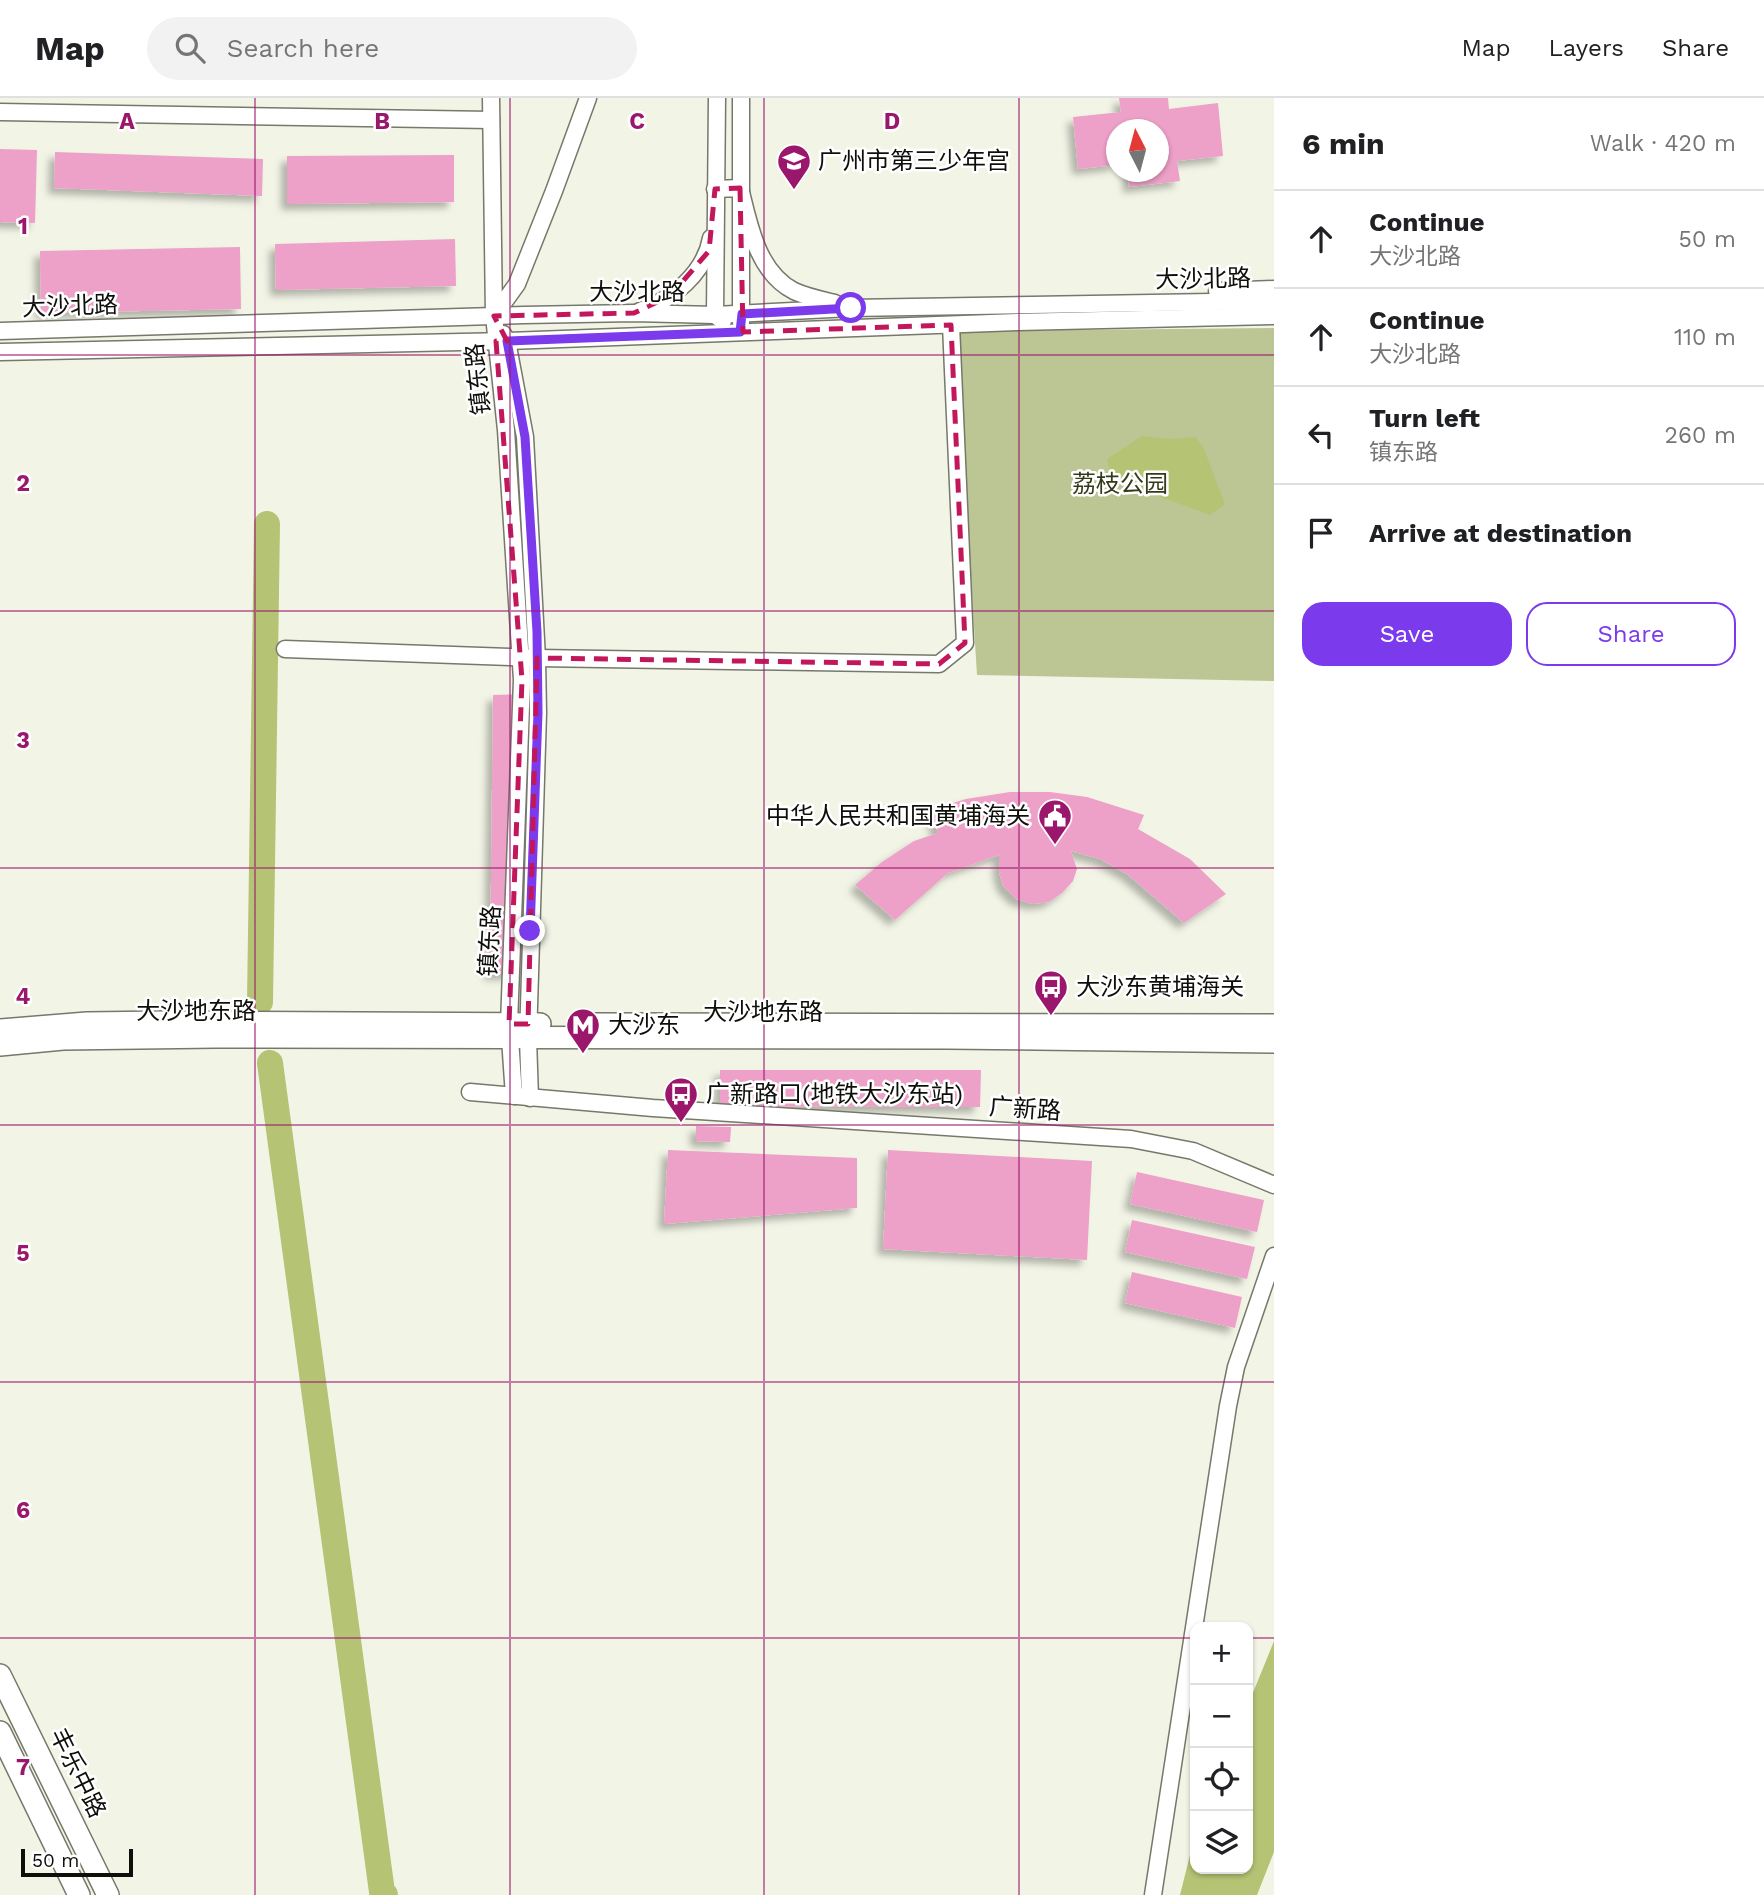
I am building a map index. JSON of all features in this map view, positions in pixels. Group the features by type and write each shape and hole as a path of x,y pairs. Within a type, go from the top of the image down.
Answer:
{"main road":[{"name":"大沙地东路","path":"0,1030 128,1023 518,1032 1274,1042"},
{"name":"大沙地东路","path":"0,1045 107,1038 518,1032 847,1023 1274,1025"},
{"name":"丰乐中路","path":"0,1675 108,1895"},
{"path":"0,1733 79,1895"}],"street":[{"path":"491,98 494,316"},
{"path":"494,316 517,284 588,98"},
{"path":"717,98 715,315 740,332 741,98"},
{"path":"0,111 491,120"},
{"path":"715,189 740,188"},
{"path":"740,188 758,249 778,280 801,293 851,308"},
{"path":"635,313 670,296 684,285 699,267 709,251 715,208"},
{"path":"1140,302 1185,292 1274,289"},
{"name":"大沙北路","path":"0,331 494,316 635,313 715,315 851,308 1274,301"},
{"name":"镇东路","path":"494,316 525,437 537,657 538,713 518,1032"},
{"name":"大沙北路","path":"0,352 501,341 951,324 1274,316"},
{"path":"285,649 520,657 939,664 965,643 951,324"},
{"name":"镇东路","path":"501,341 520,657 518,1032 522,1097"},
{"name":"广新路","path":"470,1092 666,1109 1131,1139 1193,1151 1274,1185"},
{"path":"1153,1895 1228,1406 1236,1367 1274,1256"}],"highlighted area":[{"path":"740,188 743,332 951,325 965,643 939,664 537,658 528,1024 509,1024 522,680 496,341 507,341 494,316 634,313 670,296 709,251 715,189"}],"green space":[{"name":"荔枝公园","path":"1274,328 1274,681 977,675 956,331"}],"shaded area":[{"path":"1142,436 1169,439 1196,437 1204,449 1225,504 1210,515 1111,479 1107,459"},
{"path":"1274,1641 1274,1852 1257,1895 1180,1895 1190,1855 1190,1874 1253,1874 1253,1693"}],"building":[{"path":"1119,98 1168,98 1169,109 1218,103 1223,156 1177,161 1180,181 1129,187 1129,182 1169,182 1169,119 1106,119 1106,166 1078,169 1073,117 1121,112"},
{"path":"0,149 37,150 35,223 0,222"},
{"path":"55,152 263,159 262,196 54,188"},
{"path":"454,155 454,202 287,204 287,156"},
{"path":"455,239 456,286 276,290 275,244"},
{"path":"240,247 241,309 41,313 40,251"},
{"path":"531,694 530,974 490,974 493,695"},
{"path":"1010,792 1050,792 1087,797 1144,815 1138,829 1190,859 1226,894 1184,923 1127,874 1100,859 1071,851 1077,869 1073,881 1049,902 1033,904 1016,899 1003,886 999,872 999,855 948,873 895,920 855,885 882,862 914,841 938,833 930,810 966,799"},
{"name":"大沙东","path":"720,1070 981,1070 980,1107 720,1106"},
{"path":"696,1126 731,1127 730,1142 696,1141"},
{"path":"668,1150 857,1158 857,1208 664,1224"},
{"path":"888,1150 1092,1161 1087,1260 883,1249"},
{"path":"1137,1172 1264,1200 1257,1232 1130,1204"},
{"path":"1132,1220 1255,1247 1247,1279 1125,1252"},
{"path":"1132,1272 1242,1297 1235,1328 1125,1303"}],"waterway":[{"path":"260,1002 267,524"},
{"path":"270,1063 382,1892 385,1895"}],"place":[{"name":"广州市第三少年宫","path":"794,191"},
{"name":"中华人民共和国黄埔海关","path":"1055,846"},
{"name":"大沙东黄埔海关","path":"1051,1017"},
{"name":"大沙东","path":"583,1055"},
{"name":"广新路口(地铁大沙东站)","path":"681,1124"}],"route":[{"path":"530,931 538,713 537,632 525,437 507,341 740,332 742,314 851,308"}]}
